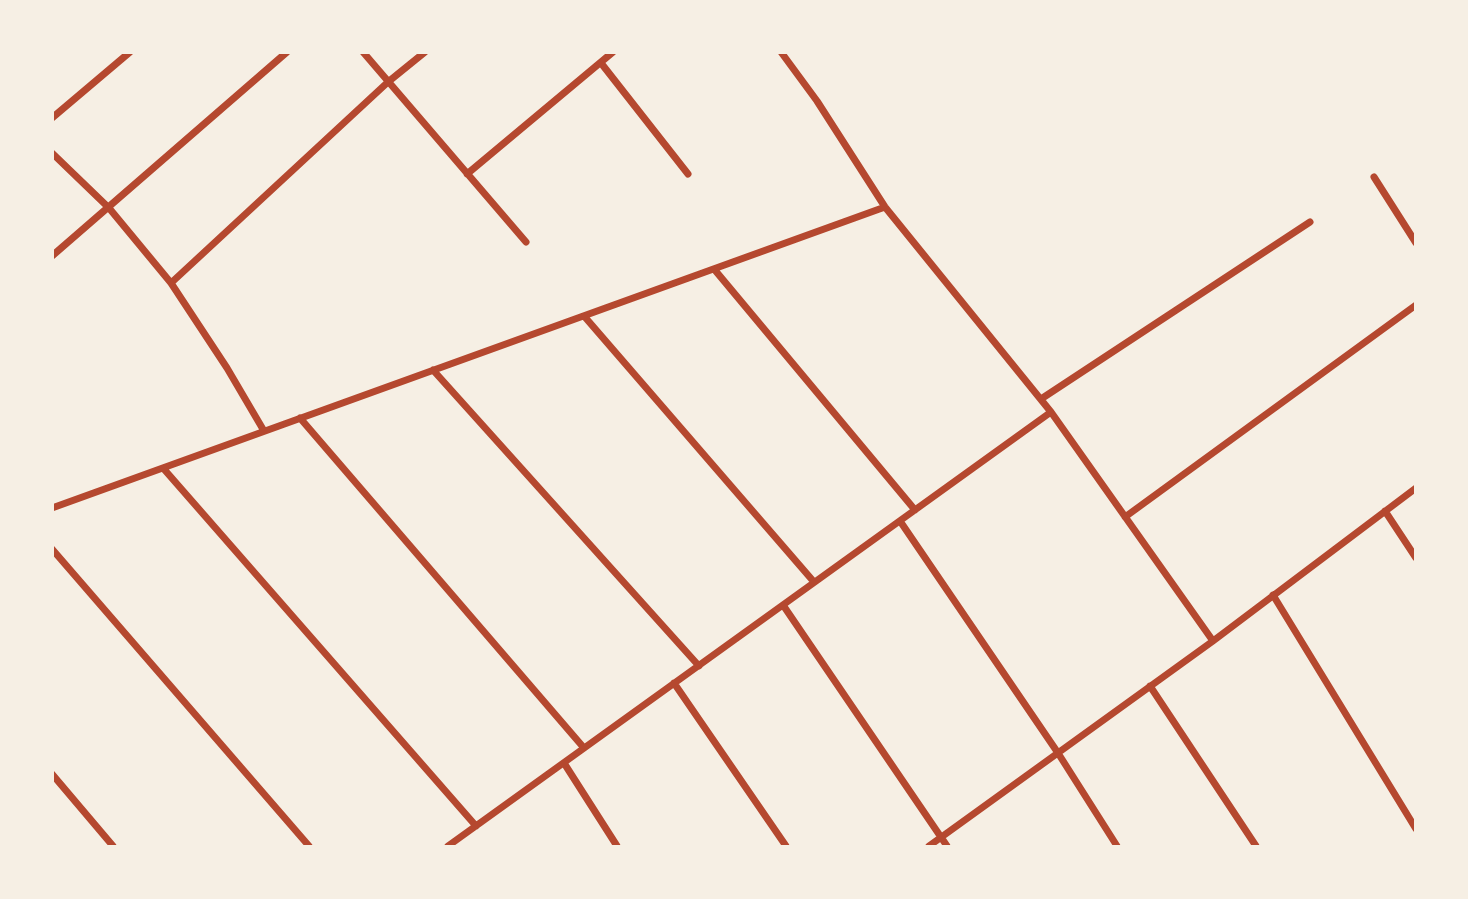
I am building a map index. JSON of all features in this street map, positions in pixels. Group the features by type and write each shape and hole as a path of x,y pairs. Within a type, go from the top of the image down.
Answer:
{"street":[{"path":"52,118 130,52"},
{"path":"52,256 287,52"},
{"path":"363,52 526,242"},
{"path":"171,283 388,82 425,52"},
{"path":"467,174 613,52"},
{"path":"781,52 817,101 885,207 1051,412 1213,641"},
{"path":"601,63 688,174"},
{"path":"52,153 109,208 171,283 227,368 264,431"},
{"path":"1374,177 1416,243"},
{"path":"52,508 885,207"},
{"path":"1041,399 1310,222"},
{"path":"714,269 915,510"},
{"path":"1125,517 1416,305"},
{"path":"584,316 814,582"},
{"path":"433,370 699,666"},
{"path":"450,846 1051,412"},
{"path":"300,418 584,748"},
{"path":"163,468 476,826"},
{"path":"929,846 1213,641 1416,488"},
{"path":"1385,511 1416,558"},
{"path":"900,521 1058,753 1117,846"},
{"path":"52,549 309,846"},
{"path":"1273,595 1416,829"},
{"path":"783,605 947,846"},
{"path":"674,683 786,846"},
{"path":"1150,686 1256,846"},
{"path":"564,763 617,846"},
{"path":"52,775 113,846"}]}
